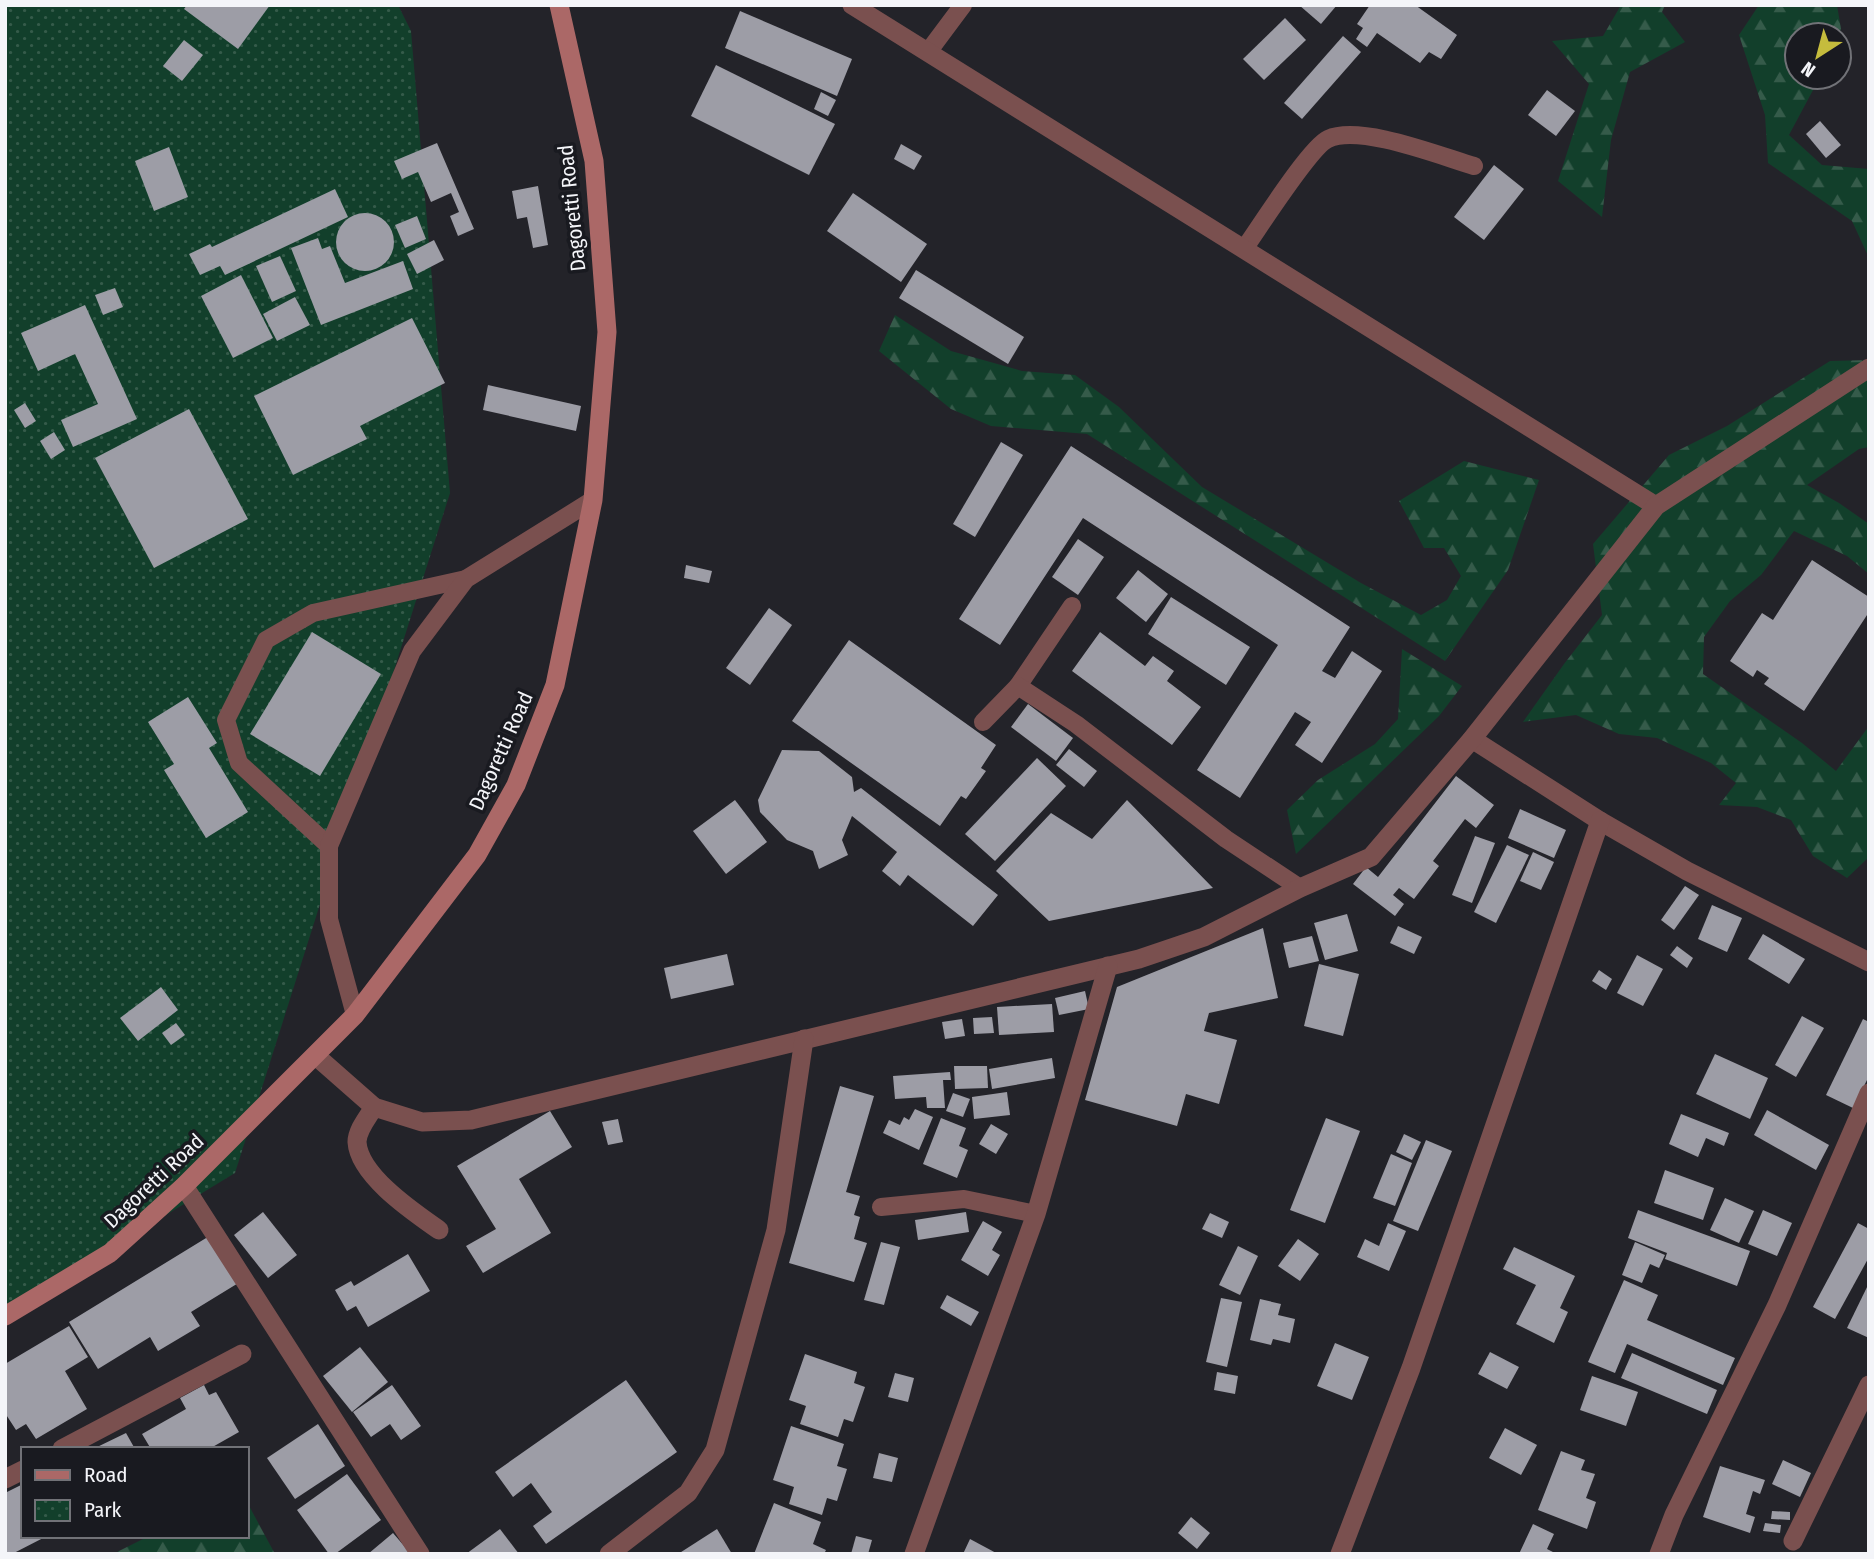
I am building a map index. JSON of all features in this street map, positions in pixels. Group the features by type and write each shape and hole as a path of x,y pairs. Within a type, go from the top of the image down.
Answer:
{"main road":[{"name":"Dagoretti Road","path":"5,1316 110,1253 184,1186 316,1056 355,1015 477,855 516,785 555,685 593,500 607,332 594,161 559,5"}],"street":[{"path":"852,5 1656,506"},
{"path":"316,1056 374,1107 422,1122 471,1121 1139,959 1204,937 1300,888 1371,857 1472,739 1656,506 1869,368"},
{"path":"1472,739 1600,821 1687,871 1869,962"},
{"path":"1340,1554 1411,1367 1600,821"},
{"path":"914,1554 1036,1214 1108,966"},
{"path":"609,1554 688,1493 715,1450 776,1230 804,1039"},
{"path":"1659,1554 1674,1516 1777,1305 1869,1093"},
{"path":"374,1107 362,1126 357,1142 362,1156 376,1180 399,1202 439,1230"},
{"path":"184,1186 420,1554"},
{"path":"66,1447 242,1354"},
{"path":"1793,1541 1869,1385"},
{"path":"5,1479 21,1471"}],"lane":[{"path":"928,52 963,5"},
{"path":"1244,249 1310,155 1327,139 1346,135 1386,139 1474,166"},
{"path":"329,846 239,763 226,720 266,640 313,613 466,579 593,500"},
{"path":"355,1015 328,919 329,846 412,651 466,579"},
{"path":"983,722 1018,686 1072,606"},
{"path":"1018,686 1076,724 1226,839 1300,888"},
{"path":"881,1207 964,1199 1036,1214"}],"green space":[{"path":"5,5 398,5 411,31 450,493 235,1173 5,1313"},
{"path":"1621,5 1665,5 1662,12 1685,42 1630,72 1611,140 1602,217 1558,181 1589,84 1552,41 1603,36"},
{"path":"1759,5 1837,5 1840,21 1783,21 1783,91 1813,91 1789,135 1822,165 1869,169 1869,258 1852,221 1768,163 1765,115 1739,35"},
{"path":"895,315 951,351 1022,371 1075,375 1119,407 1202,487 1361,583 1421,615 1447,600 1461,576 1444,548 1424,548 1399,501 1464,461 1539,480 1508,570 1445,661 1087,434 991,426 951,409 879,351"},
{"path":"1869,360 1869,447 1859,449 1807,485 1869,524 1869,574 1847,556 1794,531 1761,575 1730,601 1704,637 1703,674 1802,743 1836,771 1869,726 1869,857 1847,878 1813,856 1791,820 1757,807 1719,805 1736,783 1711,763 1657,738 1619,734 1576,715 1523,722 1602,615 1593,544 1669,455 1727,426 1830,361"},
{"path":"1402,649 1462,686 1439,716 1296,854 1287,810 1318,780 1375,744 1398,719"},
{"path":"248,1504 275,1554 113,1554 145,1538 248,1538"}],"building":[{"path":"187,5 270,5 238,49 184,9"},
{"path":"1299,5 1337,5 1321,24"},
{"path":"1370,5 1415,5 1457,35 1441,59 1429,52 1420,63 1377,33 1367,47 1356,39 1363,28 1357,24"},
{"path":"740,11 852,59 837,96 725,48"},
{"path":"1285,18 1306,40 1264,80 1243,59"},
{"path":"1343,36 1361,52 1302,119 1284,103"},
{"path":"184,40 203,55 182,81 163,66"},
{"path":"716,65 835,124 809,175 691,116"},
{"path":"1547,90 1575,111 1556,136 1528,115"},
{"path":"821,92 836,100 828,116 814,109"},
{"path":"1820,121 1841,145 1826,158 1806,134"},
{"path":"437,143 474,229 458,236 450,216 459,212 451,193 431,202 418,172 402,179 394,161"},
{"path":"901,144 922,156 914,170 894,159"},
{"path":"169,147 188,197 154,211 135,161"},
{"path":"1494,165 1524,189 1484,240 1454,217"},
{"path":"538,186 548,245 533,248 527,217 517,219 512,191"},
{"path":"335,189 348,217 225,275 220,266 200,275 189,254 210,244 212,247"},
{"path":"853,193 927,244 901,282 827,231"},
{"path":"359,213 371,213 386,221 394,236 394,248 386,263 371,271 359,271 344,263 336,248 336,236 344,221"},
{"path":"417,216 426,239 405,248 395,225"},
{"path":"318,238 322,249 330,246 345,283 403,261 413,289 321,325 291,248"},
{"path":"434,240 444,260 417,274 407,254"},
{"path":"280,256 296,291 272,302 256,266"},
{"path":"916,270 1024,337 1008,364 899,298"},
{"path":"241,275 273,338 233,358 201,296"},
{"path":"115,288 123,307 103,315 95,295"},
{"path":"295,297 310,325 277,341 263,314"},
{"path":"85,305 137,419 73,447 61,420 98,404 75,354 38,371 21,333"},
{"path":"412,318 445,383 360,426 367,439 293,475 254,396"},
{"path":"488,385 581,406 576,431 483,410"},
{"path":"25,403 36,421 25,428 14,410"},
{"path":"189,409 248,519 154,568 95,458"},
{"path":"54,432 65,450 51,459 40,441"},
{"path":"1001,442 1023,455 975,537 953,524"},
{"path":"1071,446 1350,627 1322,671 1335,678 1352,651 1382,671 1322,763 1295,745 1311,722 1295,712 1240,798 1197,770 1278,645 1083,518 1000,645 959,619"},
{"path":"1078,539 1104,557 1078,595 1052,577"},
{"path":"1812,560 1869,597 1869,612 1804,711 1764,684 1769,678 1757,670 1753,677 1730,661 1762,613 1773,620"},
{"path":"686,565 712,571 709,583 684,578"},
{"path":"1138,570 1168,594 1146,622 1116,598"},
{"path":"1171,597 1250,647 1226,685 1148,634"},
{"path":"769,608 792,625 750,685 726,668"},
{"path":"312,632 381,674 320,776 250,734"},
{"path":"1100,632 1145,666 1153,656 1174,671 1167,681 1201,707 1172,745 1072,671"},
{"path":"849,640 996,745 981,768 986,771 966,799 961,796 940,826 792,721"},
{"path":"188,697 217,743 209,748 248,812 206,838 164,770 174,764 148,722"},
{"path":"1028,704 1073,738 1056,761 1011,727"},
{"path":"1069,749 1097,771 1084,787 1056,765"},
{"path":"782,750 819,751 852,777 854,792 861,788 998,895 973,926 908,875 900,886 882,871 897,852 852,816 842,840 848,855 819,869 813,851 787,840 760,812 758,800"},
{"path":"1037,758 1066,786 995,861 965,834"},
{"path":"1456,776 1494,805 1476,828 1465,819 1433,861 1439,866 1414,899 1399,888 1393,895 1404,904 1395,916 1353,884 1366,867 1378,877"},
{"path":"735,800 767,842 726,874 693,831"},
{"path":"1127,800 1213,888 1049,921 996,871 1051,813 1092,839"},
{"path":"1520,809 1566,830 1554,858 1508,838"},
{"path":"1475,836 1495,843 1472,903 1452,895"},
{"path":"1507,845 1529,855 1496,923 1474,912"},
{"path":"1533,852 1554,862 1541,890 1520,881"},
{"path":"1685,886 1699,895 1674,930 1661,920"},
{"path":"1712,905 1742,918 1727,952 1698,939"},
{"path":"1347,914 1358,951 1325,960 1314,923"},
{"path":"1398,926 1422,937 1414,954 1390,943"},
{"path":"1263,928 1278,998 1209,1013 1204,1031 1237,1040 1219,1104 1186,1094 1177,1126 1085,1100 1117,987"},
{"path":"1763,934 1805,959 1789,984 1748,959"},
{"path":"1312,936 1319,961 1289,968 1283,943"},
{"path":"1677,946 1693,958 1687,968 1670,955"},
{"path":"727,954 734,985 671,999 664,968"},
{"path":"1637,955 1663,969 1643,1006 1617,993"},
{"path":"1319,964 1359,974 1343,1036 1304,1026"},
{"path":"1599,970 1612,979 1606,990 1592,981"},
{"path":"161,987 178,1010 138,1041 120,1018"},
{"path":"1085,991 1089,1009 1059,1015 1055,998"},
{"path":"1052,1004 1054,1032 999,1035 997,1007"},
{"path":"1802,1016 1824,1028 1796,1077 1775,1065"},
{"path":"992,1017 994,1033 974,1034 973,1018"},
{"path":"962,1019 965,1036 945,1039 942,1022"},
{"path":"1863,1019 1869,1022 1869,1076 1853,1108 1826,1095"},
{"path":"176,1023 185,1035 171,1045 162,1033"},
{"path":"1715,1054 1768,1078 1750,1119 1696,1094"},
{"path":"1052,1058 1055,1078 992,1089 989,1069"},
{"path":"954,1066 987,1066 988,1088 955,1089"},
{"path":"950,1072 951,1080 943,1080 945,1108 927,1108 926,1097 895,1099 893,1076"},
{"path":"840,1086 874,1096 846,1192 860,1196 854,1215 860,1217 854,1239 867,1243 854,1282 789,1263"},
{"path":"1007,1092 1010,1115 974,1119 972,1097"},
{"path":"953,1093 970,1099 963,1117 946,1111"},
{"path":"915,1109 933,1117 919,1150 883,1133 889,1120 900,1125 904,1117 909,1120"},
{"path":"1767,1110 1829,1145 1816,1170 1754,1135"},
{"path":"550,1111 572,1147 519,1179 551,1233 483,1273 466,1246 496,1229 457,1166"},
{"path":"1681,1114 1729,1133 1724,1146 1706,1138 1698,1157 1669,1144"},
{"path":"941,1118 966,1128 959,1146 968,1150 957,1178 923,1164"},
{"path":"1326,1118 1360,1131 1325,1223 1290,1210"},
{"path":"618,1119 623,1142 608,1145 602,1122"},
{"path":"991,1124 1008,1134 996,1154 979,1144"},
{"path":"1404,1134 1421,1142 1412,1160 1396,1152"},
{"path":"1426,1140 1452,1151 1418,1231 1393,1221"},
{"path":"1391,1154 1412,1163 1395,1206 1373,1198"},
{"path":"1665,1170 1714,1188 1703,1220 1654,1203"},
{"path":"1725,1198 1754,1211 1739,1243 1710,1230"},
{"path":"1638,1210 1750,1251 1737,1286 1665,1259 1667,1253 1628,1238"},
{"path":"1763,1210 1792,1223 1777,1256 1748,1244"},
{"path":"263,1212 297,1255 268,1278 234,1235"},
{"path":"966,1212 969,1232 918,1240 915,1220"},
{"path":"1210,1213 1229,1222 1222,1238 1202,1229"},
{"path":"983,1221 1002,1232 992,1250 1000,1255 988,1276 961,1260"},
{"path":"1388,1223 1406,1231 1389,1271 1357,1257 1365,1239 1379,1246"},
{"path":"1858,1223 1869,1229 1869,1257 1835,1319 1813,1307"},
{"path":"211,1235 240,1282 191,1312 200,1326 158,1351 150,1337 98,1369 69,1322"},
{"path":"1298,1239 1319,1254 1300,1281 1278,1266"},
{"path":"881,1242 900,1247 884,1305 864,1300"},
{"path":"1635,1242 1665,1255 1659,1268 1650,1264 1642,1283 1622,1275"},
{"path":"1238,1246 1258,1256 1240,1295 1219,1285"},
{"path":"1514,1247 1575,1276 1560,1308 1568,1312 1554,1343 1516,1324 1536,1285 1503,1269"},
{"path":"408,1254 430,1291 368,1327 356,1306 347,1311 335,1290 351,1281 354,1286"},
{"path":"1624,1280 1658,1295 1647,1320 1735,1358 1723,1385 1627,1344 1615,1373 1588,1362"},
{"path":"1869,1283 1869,1338 1847,1328"},
{"path":"947,1295 979,1312 971,1326 940,1308"},
{"path":"1221,1298 1242,1302 1227,1367 1206,1362"},
{"path":"1260,1299 1281,1304 1278,1315 1295,1319 1290,1343 1273,1339 1271,1345 1250,1340"},
{"path":"69,1326 88,1357 65,1371 87,1409 36,1439 26,1424 16,1430 5,1413 5,1364"},
{"path":"1335,1343 1369,1357 1352,1400 1317,1386"},
{"path":"360,1347 388,1382 352,1412 323,1376"},
{"path":"1490,1352 1519,1367 1507,1389 1478,1374"},
{"path":"1632,1353 1717,1390 1707,1414 1621,1378"},
{"path":"805,1354 857,1372 854,1383 865,1387 853,1422 844,1419 838,1437 800,1424 806,1406 789,1400"},
{"path":"1217,1372 1238,1376 1235,1394 1214,1390"},
{"path":"895,1373 914,1378 908,1402 888,1397"},
{"path":"1592,1376 1638,1392 1626,1426 1580,1410"},
{"path":"626,1380 677,1452 546,1544 533,1526 552,1512 531,1483 513,1497 495,1472"},
{"path":"204,1385 209,1395 216,1392 239,1432 213,1447 150,1447 142,1434 186,1409 180,1398"},
{"path":"392,1385 421,1426 401,1440 390,1424 371,1437 353,1412"},
{"path":"318,1424 345,1466 295,1499 267,1458"},
{"path":"791,1426 844,1444 837,1466 847,1469 837,1501 827,1498 822,1515 789,1504 794,1487 773,1480"},
{"path":"1505,1428 1537,1445 1521,1475 1489,1458"},
{"path":"126,1433 134,1447 97,1447"},
{"path":"1561,1451 1585,1460 1581,1470 1595,1474 1586,1498 1596,1502 1587,1529 1538,1510"},
{"path":"879,1453 898,1458 892,1482 873,1478"},
{"path":"1783,1460 1811,1473 1800,1497 1772,1484"},
{"path":"1720,1466 1765,1480 1760,1494 1753,1491 1746,1514 1755,1517 1750,1533 1703,1517"},
{"path":"347,1474 381,1520 335,1554 329,1554 297,1510"},
{"path":"21,1485 21,1538 43,1538 12,1554 5,1554 5,1493"},
{"path":"774,1503 821,1522 813,1544 826,1550 824,1554 754,1554"},
{"path":"1772,1511 1790,1512 1790,1520 1771,1519"},
{"path":"1191,1517 1210,1533 1197,1549 1178,1533"},
{"path":"1765,1523 1781,1525 1780,1533 1763,1531"},
{"path":"1533,1524 1554,1534 1547,1549 1557,1554 1519,1554"},
{"path":"500,1529 519,1554 466,1554"},
{"path":"717,1529 732,1554 678,1554"},
{"path":"393,1533 411,1554 368,1554"},
{"path":"856,1536 872,1540 868,1554 851,1554"},
{"path":"970,1539 998,1554 963,1554"}]}
